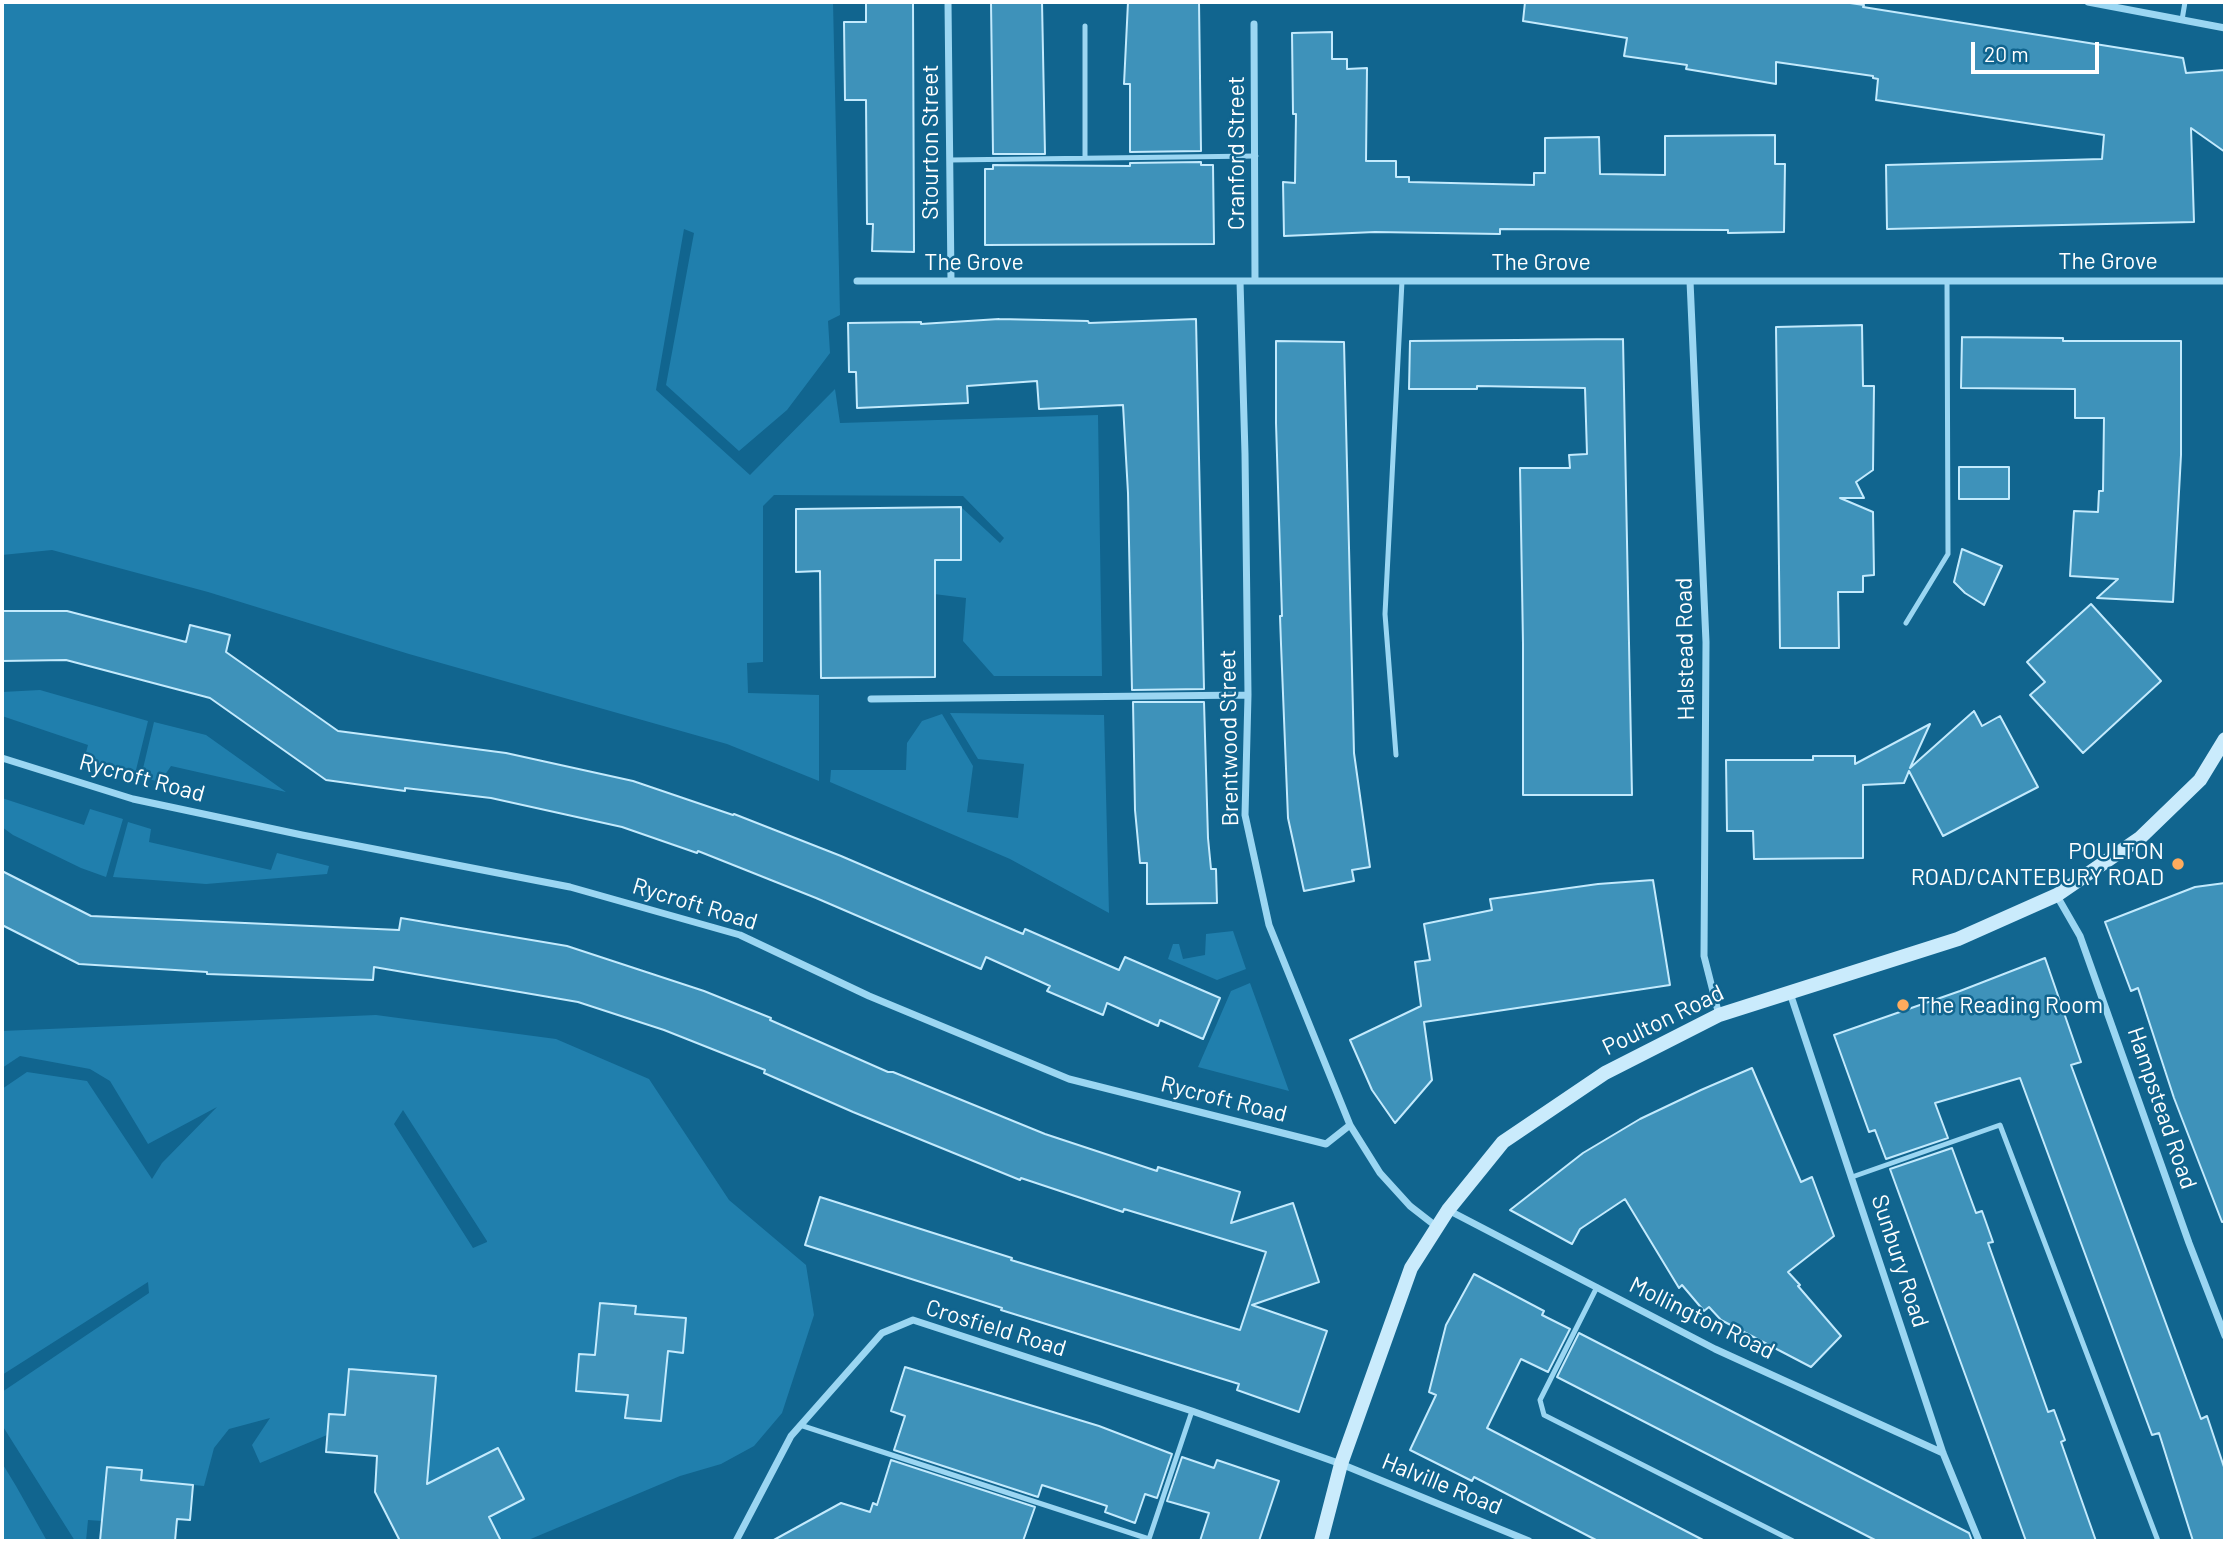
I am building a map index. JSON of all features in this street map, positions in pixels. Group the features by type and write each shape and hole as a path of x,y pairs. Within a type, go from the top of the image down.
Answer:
{"main road":[{"name":"Poulton Road","path":"1321,1541 1341,1464 1411,1268 1448,1210 1503,1142 1605,1073 1719,1014 1958,939 2057,895 2140,838 2200,780 2223,746"}],"street":[{"name":"Stourton Street","path":"948,2 951,281"},
{"path":"2088,2 2225,28"},
{"name":"Cranford Street","path":"1254,24 1255,281"},
{"name":"The Grove","path":"857,281 2225,281"},
{"name":"Brentwood Street","path":"1240,281 1248,695 1244,815 1269,926 1350,1125 1380,1173 1410,1206 1437,1227"},
{"name":"Halstead Road","path":"1690,281 1706,642 1704,956 1719,1014"},
{"path":"872,699 1248,695"},
{"name":"Rycroft Road","path":"2,758 133,799 570,887 740,935 869,996 1069,1079 1326,1143 1350,1125"},
{"name":"Hampstead Road","path":"2057,895 2080,936 2189,1243 2225,1336"},
{"name":"Sunbury Road","path":"1790,990 1944,1453 1979,1541"},
{"name":"Mollington Road","path":"1448,1210 1715,1349 1944,1453"},
{"name":"Crosfield Road","path":"736,1541 791,1436 800,1424 882,1333 913,1320 1192,1410 1341,1464"},
{"name":"Halville Road","path":"1341,1464 1529,1541"}],"lane":[{"path":"2182,20 2185,2"},
{"path":"1085,26 1085,158"},
{"path":"950,160 1256,156"},
{"path":"1396,755 1385,614 1402,281"},
{"path":"1906,623 1948,554 1947,281"},
{"path":"1852,1177 2000,1125 2158,1541"},
{"path":"1597,1287 1540,1400 1544,1415 1793,1541"},
{"path":"800,1424 1149,1539 1192,1410"},
{"path":"1506,1541 1511,1532"}],"shaded area":[{"path":"2,2 833,2 840,315 828,321 830,353 787,410 739,451 666,385 694,233 684,229 656,390 750,475 835,389 840,423 1098,415 1102,676 994,676 963,641 966,598 934,594 935,560 960,560 961,507 1000,543 1004,538 963,496 774,495 763,506 763,662 747,663 748,693 819,695 819,781 727,744 409,654 208,592 52,550 2,555"},
{"path":"40,690 148,721 135,774 84,760 88,745 2,716 2,692"},
{"path":"950,713 1104,715 1109,913 1010,859 830,782 831,770 906,770 907,743 922,721 942,714 973,766 967,812 1018,818 1024,764 978,759"},
{"path":"154,722 206,735 286,792 171,766 160,782 141,777"},
{"path":"2,798 84,825 90,809 123,819 106,877 81,868 2,827"},
{"path":"128,822 151,829 149,842 271,870 277,853 329,866 327,874 206,884 113,877"},
{"path":"1233,931 1246,969 1217,980 1168,959 1173,944 1179,944 1183,959 1205,955 1206,934"},
{"path":"1250,983 1289,1091 1198,1067 1231,991"},
{"path":"376,1015 556,1039 649,1079 729,1200 806,1265 814,1315 782,1413 754,1446 721,1464 680,1476 526,1541 493,1541 499,1538 489,1517 523,1499 498,1449 419,1488 433,1414 436,1376 345,1415 330,1414 327,1435 260,1463 252,1445 270,1418 229,1429 214,1448 204,1486 141,1480 141,1470 107,1467 102,1521 88,1520 86,1541 75,1541 2,1425 2,1392 149,1293 148,1282 2,1375 2,1089 27,1072 87,1081 152,1179 162,1163 217,1107 148,1144 110,1081 90,1069 20,1056 2,1068 2,1031","holes":["403,1110 487,1241 487,1242 473,1248 394,1124","600,1303 635,1306 635,1314 686,1318 683,1352 668,1351 661,1421 625,1417 628,1395 576,1391 579,1354 595,1355"]},
{"path":"2,1463 16,1486 47,1541 2,1541"}],"building":[{"path":"866,2 913,2 914,252 872,251 873,224 867,224 866,100 845,100 844,22 866,22"},
{"path":"991,2 1042,2 1045,154 993,154"},
{"path":"1128,2 1199,2 1201,151 1130,152 1130,84 1124,84"},
{"path":"1525,2 1843,2 2183,58 2186,73 2225,70 2225,152 2191,128 2194,222 1887,229 1886,165 2102,159 2104,135 1876,100 1878,79 1873,76 1776,62 1776,84 1686,69 1687,65 1624,56 1627,38 1523,21"},
{"path":"1332,32 1332,59 1347,59 1347,69 1367,68 1366,161 1396,161 1396,177 1409,177 1409,182 1534,185 1534,173 1545,173 1545,138 1599,137 1600,174 1665,175 1665,136 1775,135 1775,164 1785,164 1784,232 1500,229 1500,234 1375,232 1284,236 1283,182 1295,183 1296,114 1293,114 1292,33"},
{"path":"1201,162 1201,165 1213,165 1214,244 985,245 985,169 993,169 993,165 1130,166 1130,163"},
{"path":"999,319 1089,323 1196,319 1204,689 1132,690 1128,493 1123,405 1039,409 1037,381 967,386 968,403 857,408 856,372 849,372 848,323 921,324"},
{"path":"1862,325 1863,386 1874,386 1873,470 1856,482 1864,498 1840,498 1873,512 1874,575 1863,576 1863,592 1838,592 1839,648 1780,648 1776,327"},
{"path":"1962,337 2063,338 2063,341 2181,341 2181,455 2173,602 2097,598 2118,579 2070,576 2074,511 2098,512 2099,491 2103,491 2104,418 2075,418 2075,389 1961,388"},
{"path":"1623,339 1632,795 1523,795 1520,468 1570,468 1569,455 1587,454 1585,388 1477,386 1477,389 1409,389 1410,341"},
{"path":"1276,341 1344,342 1354,753 1370,867 1352,870 1354,881 1304,891 1288,818 1280,616"},
{"path":"1959,467 2009,467 2009,499 1959,499"},
{"path":"961,507 961,560 935,560 935,677 821,678 820,571 796,572 796,509"},
{"path":"1962,549 2002,566 1984,605 1954,582"},
{"path":"2091,604 2161,681 2083,753 2030,695 2045,682 2027,662"},
{"path":"2,611 67,611 186,642 190,625 230,635 226,652 338,731 506,753 633,781 734,814 841,856 1023,934 1025,929 1119,970 1125,957 1220,998 1203,1039 1160,1020 1158,1026 1107,1003 1103,1015 1047,991 1050,986 986,957 981,969 698,851 697,853 622,827 491,798 405,788 405,791 326,780 210,698 66,660 2,661"},
{"path":"1133,702 1204,702 1208,838 1211,869 1216,869 1217,903 1147,904 1147,863 1140,863 1135,810"},
{"path":"1974,711 1982,726 2000,716 2038,787 1943,836 1909,771 1904,783 1863,785 1863,858 1754,859 1753,831 1727,831 1726,760 1813,760 1813,756 1855,756 1855,764 1930,724 1910,768"},
{"path":"2,871 91,916 399,930 401,918 567,946 704,991 771,1018 770,1020 888,1072 1045,1134 1157,1171 1158,1167 1240,1192 1231,1223 1293,1203 1319,1282 1252,1305 1327,1331 1299,1412 1237,1390 1239,1384 1001,1310 1002,1308 805,1245 820,1197 1012,1258 1011,1260 1240,1330 1266,1252 1124,1209 1123,1212 1021,1178 1020,1180 853,1112 764,1073 765,1070 664,1030 578,1002 374,967 373,980 207,974 79,964 2,925"},
{"path":"1653,880 1670,985 1424,1022 1432,1080 1395,1123 1372,1090 1350,1040 1421,1006 1415,962 1430,960 1424,924 1492,910 1490,899 1598,884"},
{"path":"2225,883 2225,1221 2222,1222 2174,1098 2138,988 2131,991 2105,922 2195,887"},
{"path":"2045,958 2081,1062 2071,1065 2201,1419 2207,1416 2225,1470 2225,1541 2193,1541 2159,1433 2152,1435 2020,1078 1935,1103 1948,1138 1886,1159 1875,1130 1869,1132 1834,1035"},
{"path":"1752,1068 1801,1182 1812,1177 1834,1236 1788,1272 1841,1336 1811,1367 1721,1320 1709,1307 1704,1311 1682,1285 1679,1288 1625,1199 1580,1229 1572,1244 1510,1210 1583,1153 1640,1119"},
{"path":"1952,1148 1976,1213 1982,1211 1993,1242 1988,1243 2048,1412 2054,1410 2065,1440 2061,1442 2096,1541 2026,1541 1890,1169"},
{"path":"1474,1274 1544,1311 1542,1315 1570,1329 1548,1372 1521,1359 1487,1428 1705,1541 1598,1541 1474,1477 1472,1481 1410,1450 1436,1395 1429,1392 1446,1325"},
{"path":"600,1303 636,1306 635,1314 686,1318 683,1353 668,1351 661,1421 625,1418 628,1395 576,1391 579,1354 595,1355"},
{"path":"1579,1333 1969,1533 1972,1541 1877,1541 1557,1377"},
{"path":"905,1367 1099,1426 1172,1454 1157,1498 1145,1494 1135,1523 1105,1512 1107,1506 1042,1485 1038,1497 894,1450 905,1416 891,1411"},
{"path":"349,1369 436,1376 427,1484 498,1448 524,1499 489,1517 501,1541 400,1541 375,1492 377,1456 326,1452 329,1414 345,1415"},
{"path":"1182,1457 1214,1468 1217,1460 1279,1481 1259,1541 1200,1541 1209,1513 1167,1501"},
{"path":"891,1460 1035,1507 1023,1541 772,1541 841,1503 870,1512 873,1503 877,1505"},
{"path":"107,1467 142,1470 141,1480 193,1485 190,1520 177,1519 175,1541 100,1541"}],"place":[{"name":"POULTON ROAD/CANTEBURY ROAD","path":"2178,864"},
{"name":"The Reading Room","path":"1903,1005"}]}
